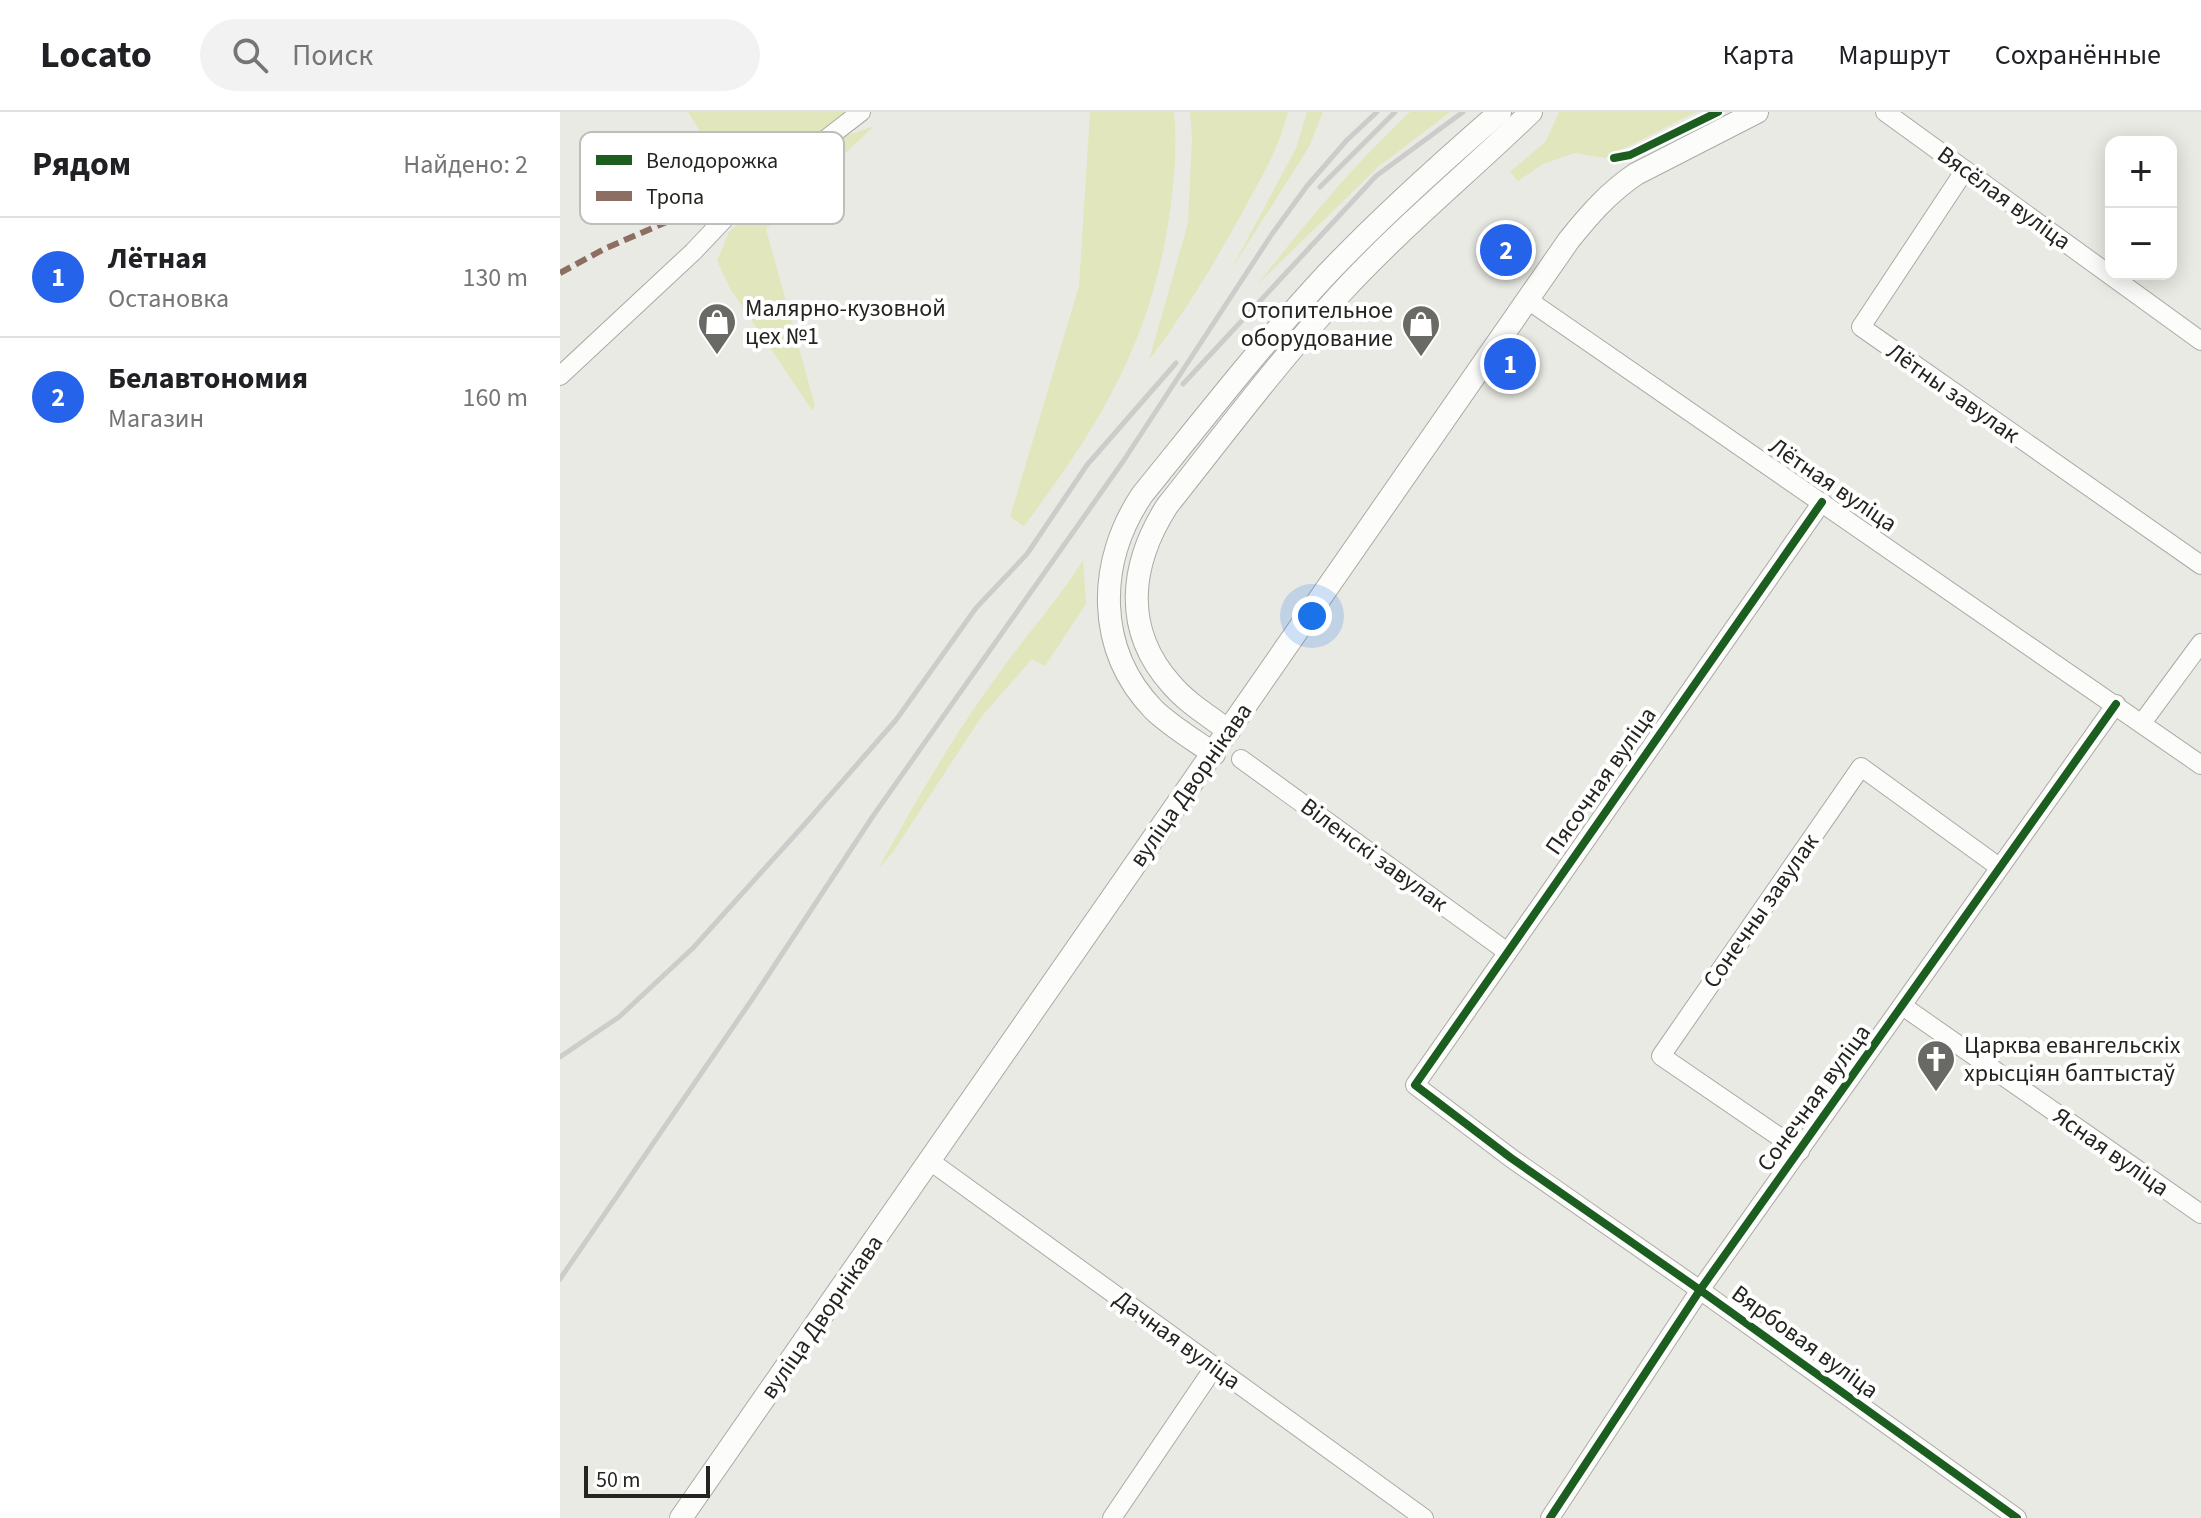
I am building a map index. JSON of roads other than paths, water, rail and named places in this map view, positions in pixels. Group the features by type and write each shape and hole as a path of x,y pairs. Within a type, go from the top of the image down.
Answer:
{"main road":[{"path":"1214,754 1154,709 1134,684 1120,658 1112,628 1109,572 1126,519 1142,495 1274,333 1325,276 1419,183 1500,112"},
{"path":"1229,731 1171,685 1153,661 1143,639 1136,585 1150,532 1167,506 1292,349 1343,292 1434,201 1531,112"},
{"name":"вуліца Дворнікава","path":"681,1518 1569,240 1618,186 1661,160 1757,112"}],"street":[{"path":"835,132 861,112"},
{"name":"Вясёлая вуліца","path":"1885,112 2201,341"},
{"name":"Лётны завулак","path":"1965,170 1861,327 2201,565"},
{"path":"560,376 719,224"},
{"name":"Лётная вуліца","path":"1528,300 2201,765"},
{"name":"Пясочная вуліца","path":"1415,1085 1822,502"},
{"path":"2142,723 2201,643"},
{"name":"Сонечная вуліца","path":"1550,1518 1700,1290 1904,1007 1999,867 2116,704"},
{"name":"Віленскі завулак","path":"1241,759 1506,951"},
{"name":"Сонечны завулак","path":"1800,1151 1661,1056 1861,767 1999,867"},
{"name":"Ясная вуліца","path":"1904,1007 2201,1214"},
{"name":"Вярбовая вуліца","path":"1415,1085 1511,1158 2017,1518"},
{"name":"Дачная вуліца","path":"930,1161 1424,1518"},
{"path":"1112,1518 1215,1366"}],"railway":[{"path":"560,1279 753,998 873,816 1124,460 1272,234 1307,186 1347,140 1377,112"},
{"path":"1320,187 1395,112"},
{"path":"1183,384 1376,176 1463,112"},
{"path":"560,1057 619,1017 693,948 804,825 896,720 976,608 1027,554 1087,465 1176,363"}],"place":[{"name":"Белавтономия","path":"1506,250"},
{"name":"Малярно-кузовной цех №1","path":"717,356"},
{"name":"Отопительное оборудование","path":"1421,358"},
{"name":"Лётная","path":"1510,364"},
{"name":"Царква евангельскіх хрысціян баптыстаў","path":"1936,1093"}]}
